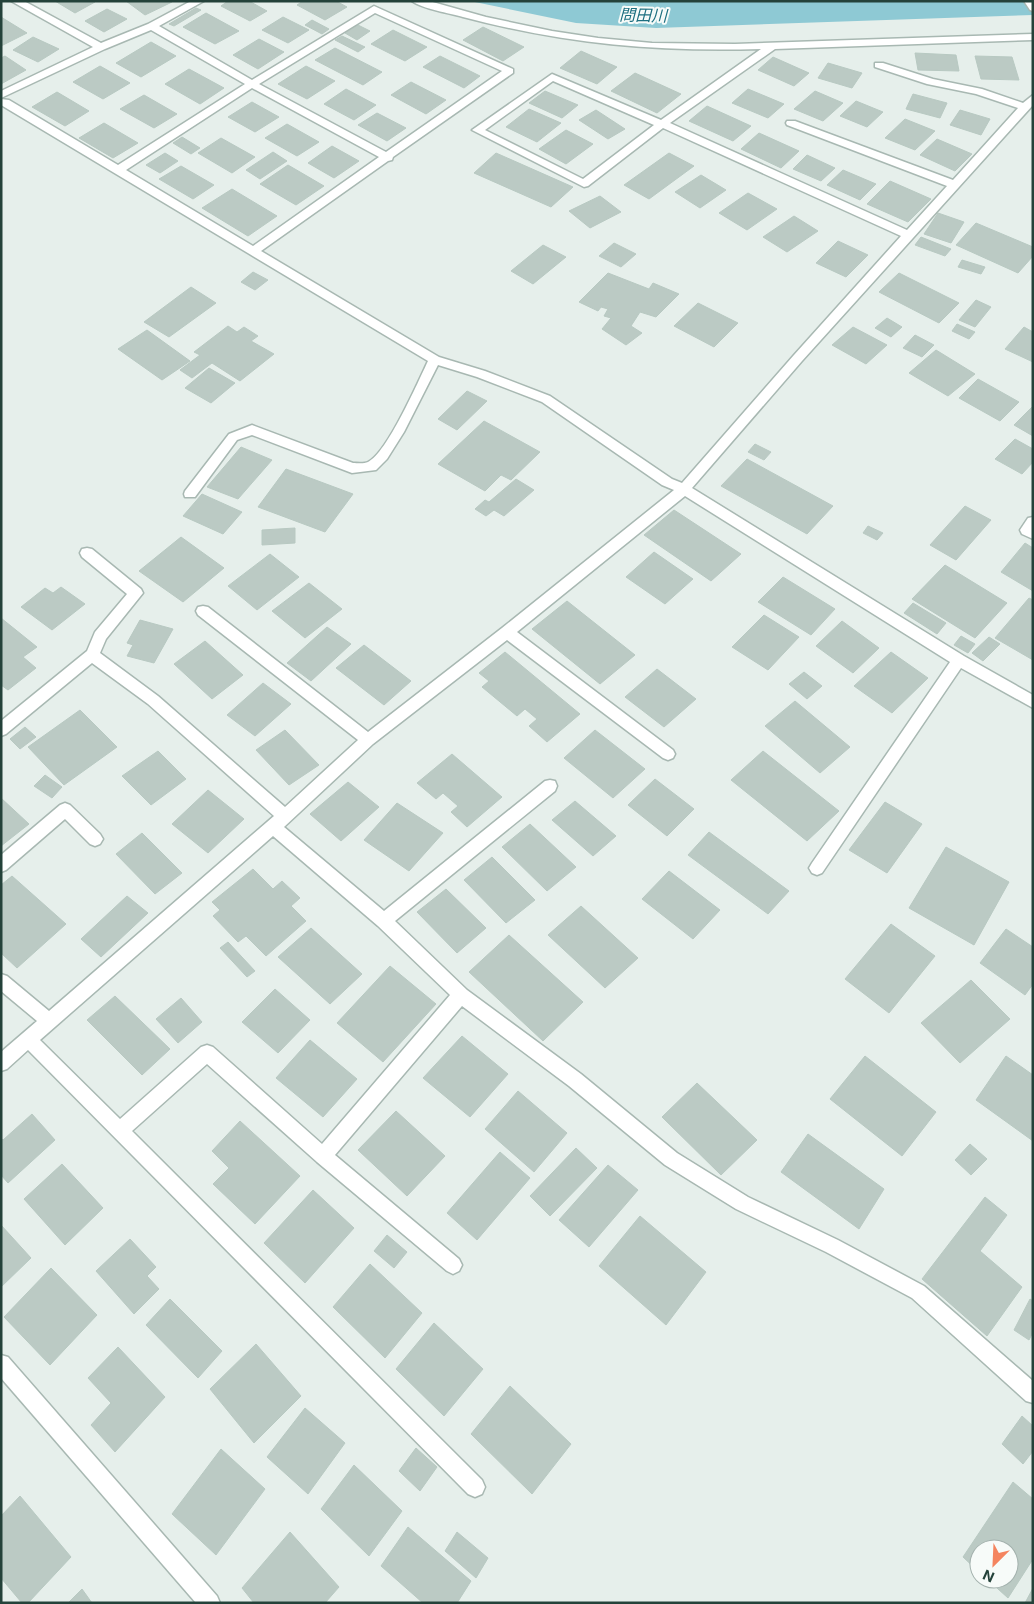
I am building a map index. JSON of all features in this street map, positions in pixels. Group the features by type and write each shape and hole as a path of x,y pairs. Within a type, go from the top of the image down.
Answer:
{"street":[{"path":"16,1 101,46"},
{"path":"1,95 101,46 152,26 199,1"},
{"path":"417,1 483,20 597,41 658,46 772,46 1033,37"},
{"path":"1029,1 1033,8"},
{"path":"118,170 374,9 508,72 388,158 254,250"},
{"path":"152,26 252,84 388,158"},
{"path":"772,46 662,124 584,184 477,130 552,77 662,124 908,235"},
{"path":"878,64 931,82 978,91 1024,106"},
{"path":"1,1063 279,821 368,740 507,632 684,489 908,235 1033,98"},
{"path":"1,102 5,102 254,250 435,360 481,374 546,399 667,482 684,489 959,660 1033,702"},
{"path":"791,123 955,185"},
{"path":"190,494 233,437 252,430 352,468 371,466 383,456 400,429 435,360"},
{"path":"1033,522 1027,530 1033,534"},
{"path":"1,730 92,655 100,636 136,593 86,553"},
{"path":"203,611 368,740"},
{"path":"507,632 668,754"},
{"path":"92,655 154,700 461,995 575,1080 671,1159 742,1203 832,1246 918,1292 1031,1387"},
{"path":"817,868 959,660"},
{"path":"384,921 550,786"},
{"path":"1,866 65,810 95,839"},
{"path":"1,981 49,1021"},
{"path":"323,1156 461,995"},
{"path":"28,1039 475,1487"},
{"path":"120,1131 207,1053 323,1156 453,1265"},
{"path":"1,1364 210,1603"}],"water":[{"name":"問田川","path":"470,1 1033,1 1033,15 656,28 576,23"}],"building":[{"path":"55,1 93,1 95,2 75,13"},
{"path":"126,1 171,1 172,2 145,15"},
{"path":"228,1 249,1 267,11 250,21 221,6"},
{"path":"303,1 336,1 347,7 325,20 297,5"},
{"path":"196,8 201,10 174,26 169,24"},
{"path":"107,9 127,19 104,32 85,21"},
{"path":"206,13 239,31 215,44 183,27"},
{"path":"1,17 27,33 1,46"},
{"path":"283,17 309,30 288,43 262,30"},
{"path":"312,20 329,29 322,34 305,25"},
{"path":"358,25 370,31 357,40 345,33"},
{"path":"483,27 524,47 503,61 463,40"},
{"path":"393,30 427,47 405,61 371,44"},
{"path":"342,36 365,47 358,52 335,40"},
{"path":"33,37 59,49 38,62 13,50"},
{"path":"259,39 284,52 258,69 233,55"},
{"path":"151,42 176,56 141,77 116,63"},
{"path":"335,48 382,72 363,85 315,60"},
{"path":"581,51 617,67 597,84 560,68"},
{"path":"915,53 956,55 959,71 918,70"},
{"path":"5,56 26,70 1,84 1,58"},
{"path":"440,56 480,76 464,88 423,67"},
{"path":"975,56 1012,57 1019,80 981,79"},
{"path":"773,57 809,73 794,86 758,70"},
{"path":"828,63 862,73 852,88 818,78"},
{"path":"100,66 130,83 103,99 73,82"},
{"path":"306,66 335,81 307,99 278,84"},
{"path":"189,69 224,88 200,104 165,84"},
{"path":"635,73 681,94 657,113 611,91"},
{"path":"411,82 446,100 426,114 391,95"},
{"path":"346,89 376,105 354,120 324,104"},
{"path":"748,89 784,104 768,118 732,103"},
{"path":"545,91 578,105 562,118 529,103"},
{"path":"815,91 843,103 823,121 794,109"},
{"path":"57,92 89,111 65,126 32,107"},
{"path":"913,94 947,103 940,118 906,109"},
{"path":"144,95 177,114 154,128 120,109"},
{"path":"856,101 883,112 867,127 840,116"},
{"path":"252,102 279,117 255,132 228,117"},
{"path":"707,106 751,126 733,141 689,121"},
{"path":"529,109 561,123 537,142 506,127"},
{"path":"596,110 625,129 608,139 579,120"},
{"path":"960,110 990,119 981,135 950,125"},
{"path":"377,113 406,128 387,141 358,125"},
{"path":"905,119 935,131 915,150 885,138"},
{"path":"104,123 138,143 113,158 79,138"},
{"path":"287,124 319,142 297,156 265,138"},
{"path":"566,130 593,144 566,164 539,149"},
{"path":"759,133 799,151 781,168 741,149"},
{"path":"182,137 200,148 191,154 173,143"},
{"path":"221,138 255,157 232,173 198,153"},
{"path":"937,139 972,154 955,171 920,155"},
{"path":"332,146 359,161 334,178 308,163"},
{"path":"273,152 287,161 260,179 246,170"},
{"path":"165,153 178,161 160,173 146,165"},
{"path":"496,153 573,187 551,207 474,173"},
{"path":"669,153 694,166 649,199 624,185"},
{"path":"807,155 835,168 821,181 793,169"},
{"path":"288,165 324,186 296,205 260,184"},
{"path":"181,166 214,185 193,199 159,179"},
{"path":"843,170 876,184 860,200 827,185"},
{"path":"701,175 726,190 700,208 675,192"},
{"path":"890,181 931,199 908,222 867,204"},
{"path":"232,189 277,216 248,236 202,208"},
{"path":"748,193 777,209 747,230 719,213"},
{"path":"600,196 621,212 590,228 569,211"},
{"path":"938,213 964,222 951,243 924,234"},
{"path":"794,216 818,231 787,252 763,237"},
{"path":"976,223 1033,247 1033,256 1018,273 956,245"},
{"path":"921,237 951,249 945,256 915,245"},
{"path":"838,241 868,255 846,277 816,263"},
{"path":"614,243 636,254 621,267 599,256"},
{"path":"543,245 566,257 533,284 511,271"},
{"path":"962,260 985,267 981,274 958,267"},
{"path":"253,272 268,280 255,290 241,282"},
{"path":"608,273 649,289 653,283 679,294 656,317 640,312 631,326 642,333 626,345 602,329 611,318 604,316 608,309 601,307 598,311 579,302"},
{"path":"899,273 959,303 939,323 879,292"},
{"path":"191,287 216,303 169,337 144,322"},
{"path":"976,300 991,307 975,327 959,320"},
{"path":"698,303 738,323 714,347 674,326"},
{"path":"887,318 902,327 891,337 875,328"},
{"path":"957,324 975,332 969,339 952,331"},
{"path":"228,326 237,332 244,327 258,336 251,341 274,354 240,381 212,363 192,378 180,370 200,355 194,352"},
{"path":"853,327 887,345 866,364 832,345"},
{"path":"1024,327 1033,332 1033,362 1005,349"},
{"path":"147,330 190,361 162,380 118,349"},
{"path":"915,335 934,345 922,357 903,348"},
{"path":"936,350 975,374 948,396 909,373"},
{"path":"209,368 235,383 211,403 185,388"},
{"path":"978,379 1019,402 1000,421 959,398"},
{"path":"467,391 487,401 457,430 438,419"},
{"path":"1033,408 1033,436 1014,425"},
{"path":"484,421 540,452 511,480 501,475 485,491 438,464"},
{"path":"1015,439 1033,449 1033,462 1022,474 995,459"},
{"path":"755,444 771,452 764,460 748,452"},
{"path":"241,447 272,460 238,499 207,487"},
{"path":"747,459 833,506 807,534 721,486"},
{"path":"286,469 353,494 325,532 258,507"},
{"path":"516,479 534,490 504,516 494,510 486,516 475,509 485,500 489,502"},
{"path":"202,494 242,512 223,534 183,516"},
{"path":"965,506 991,520 956,560 930,545"},
{"path":"674,510 741,554 711,581 644,535"},
{"path":"868,526 883,533 877,540 863,533"},
{"path":"295,528 295,543 262,545 262,530"},
{"path":"181,537 224,568 183,602 139,571"},
{"path":"1025,543 1033,548 1033,591 1001,572"},
{"path":"654,552 693,579 665,604 626,577"},
{"path":"270,554 299,577 257,610 228,586"},
{"path":"945,565 1007,603 975,638 912,599"},
{"path":"783,577 835,609 811,635 758,602"},
{"path":"309,583 342,609 305,638 272,611"},
{"path":"61,587 85,604 52,630 21,607 45,588 53,593"},
{"path":"1029,598 1033,600 1033,660 995,638"},
{"path":"567,601 635,655 600,684 532,629"},
{"path":"913,603 946,623 937,634 904,613"},
{"path":"764,615 799,637 768,670 732,647"},
{"path":"1,618 37,647 23,657 36,668 8,690 1,685"},
{"path":"140,620 173,629 154,663 127,656 133,645 127,643"},
{"path":"842,621 879,648 853,673 816,646"},
{"path":"327,627 351,644 311,681 287,663"},
{"path":"961,636 975,644 968,653 954,645"},
{"path":"989,637 1000,644 983,661 972,653"},
{"path":"205,641 243,675 212,699 174,664"},
{"path":"364,645 411,681 384,705 336,668"},
{"path":"505,652 580,714 547,742 529,726 537,719 525,709 517,716 482,687 489,681 479,673"},
{"path":"891,652 928,678 892,713 854,686"},
{"path":"657,669 696,699 664,727 625,697"},
{"path":"804,672 822,686 807,699 789,684"},
{"path":"263,683 291,704 255,736 227,715"},
{"path":"795,701 850,747 820,773 765,726"},
{"path":"80,710 117,747 64,785 28,747"},
{"path":"25,727 36,737 20,749 10,739"},
{"path":"285,730 319,765 289,785 256,750"},
{"path":"595,730 645,769 613,798 564,758"},
{"path":"158,751 186,779 151,805 122,776"},
{"path":"763,751 839,811 807,841 731,780"},
{"path":"452,754 502,797 467,827 451,812 458,806 443,793 436,799 417,783"},
{"path":"45,775 62,787 52,798 34,786"},
{"path":"655,779 694,809 667,836 628,805"},
{"path":"348,782 379,807 341,841 310,814"},
{"path":"208,790 244,819 208,853 172,824"},
{"path":"1,798 29,824 1,846"},
{"path":"575,801 616,836 593,856 552,820"},
{"path":"885,802 922,824 887,873 849,850"},
{"path":"397,803 443,833 409,871 364,840"},
{"path":"530,824 576,867 547,891 502,847"},
{"path":"709,832 789,891 768,914 688,855"},
{"path":"142,833 182,873 155,894 116,854"},
{"path":"946,847 1009,882 974,945 909,908"},
{"path":"492,857 535,900 506,923 464,880"},
{"path":"253,869 273,889 282,881 300,898 291,906 306,921 266,956 246,936 238,942 213,916 220,910 212,902"},
{"path":"669,871 720,910 693,939 642,899"},
{"path":"12,876 66,924 17,968 1,953 1,885"},
{"path":"446,889 486,928 457,953 417,912"},
{"path":"127,896 148,913 101,957 81,939"},
{"path":"581,906 638,958 605,988 548,935"},
{"path":"891,924 935,956 889,1013 845,979"},
{"path":"311,928 362,974 330,1004 278,957"},
{"path":"1006,929 1033,947 1033,984 1025,995 980,963"},
{"path":"509,935 583,1002 543,1041 469,972"},
{"path":"228,942 255,971 247,977 220,948"},
{"path":"390,966 436,1004 383,1062 337,1023"},
{"path":"971,980 1010,1019 960,1063 921,1023"},
{"path":"275,989 310,1020 278,1053 242,1022"},
{"path":"115,996 170,1049 142,1075 87,1020"},
{"path":"181,998 202,1022 178,1043 156,1019"},
{"path":"462,1036 508,1074 470,1117 423,1078"},
{"path":"310,1040 357,1079 323,1117 276,1078"},
{"path":"865,1056 936,1112 902,1156 830,1099"},
{"path":"1006,1056 1033,1075 1033,1141 976,1100"},
{"path":"697,1083 757,1140 721,1175 662,1117"},
{"path":"518,1091 567,1133 534,1172 485,1129"},
{"path":"396,1111 445,1156 407,1196 358,1150"},
{"path":"32,1114 55,1140 8,1183 1,1175 1,1138 3,1140"},
{"path":"240,1121 300,1176 255,1224 213,1184 229,1168 212,1151"},
{"path":"808,1134 884,1189 859,1229 781,1172"},
{"path":"970,1144 987,1159 971,1175 955,1160"},
{"path":"576,1148 597,1168 550,1216 530,1196"},
{"path":"500,1152 530,1178 477,1240 447,1213"},
{"path":"62,1164 103,1208 65,1245 24,1199"},
{"path":"608,1165 638,1190 589,1247 559,1220"},
{"path":"313,1190 354,1228 305,1283 264,1243"},
{"path":"985,1197 1007,1215 980,1251 1022,1287 987,1336 922,1279"},
{"path":"640,1216 706,1272 666,1325 599,1266"},
{"path":"1,1225 31,1258 1,1287"},
{"path":"387,1235 407,1252 394,1268 374,1251"},
{"path":"130,1239 156,1267 147,1276 159,1289 134,1314 96,1271"},
{"path":"370,1264 422,1313 385,1358 333,1307"},
{"path":"51,1268 97,1315 50,1365 4,1317"},
{"path":"170,1299 222,1351 198,1378 146,1325"},
{"path":"1030,1299 1033,1301 1033,1332 1029,1340 1014,1330"},
{"path":"434,1323 483,1369 444,1416 396,1369"},
{"path":"256,1344 301,1396 254,1443 210,1389"},
{"path":"118,1347 165,1397 115,1452 91,1425 111,1403 88,1378"},
{"path":"510,1386 571,1444 532,1494 471,1434"},
{"path":"305,1408 345,1443 308,1494 267,1457"},
{"path":"1022,1416 1033,1426 1033,1451 1023,1464 1002,1444"},
{"path":"416,1448 437,1467 420,1491 399,1471"},
{"path":"221,1449 265,1489 216,1555 172,1514"},
{"path":"354,1465 402,1511 369,1556 321,1509"},
{"path":"1013,1482 1033,1499 1033,1559 1019,1581 1019,1539 975,1539"},
{"path":"20,1496 71,1557 28,1603 22,1603 1,1578 1,1516"},
{"path":"408,1527 471,1581 457,1603 423,1603 381,1566"},
{"path":"290,1532 339,1587 325,1603 254,1603 242,1588"},
{"path":"457,1532 488,1558 476,1578 445,1551"},
{"path":"969,1548 969,1563 963,1557"},
{"path":"1033,1588 1033,1603 1025,1603"},
{"path":"82,1589 92,1603 68,1603"},
{"path":"998,1589 1014,1589 1008,1598"}]}
